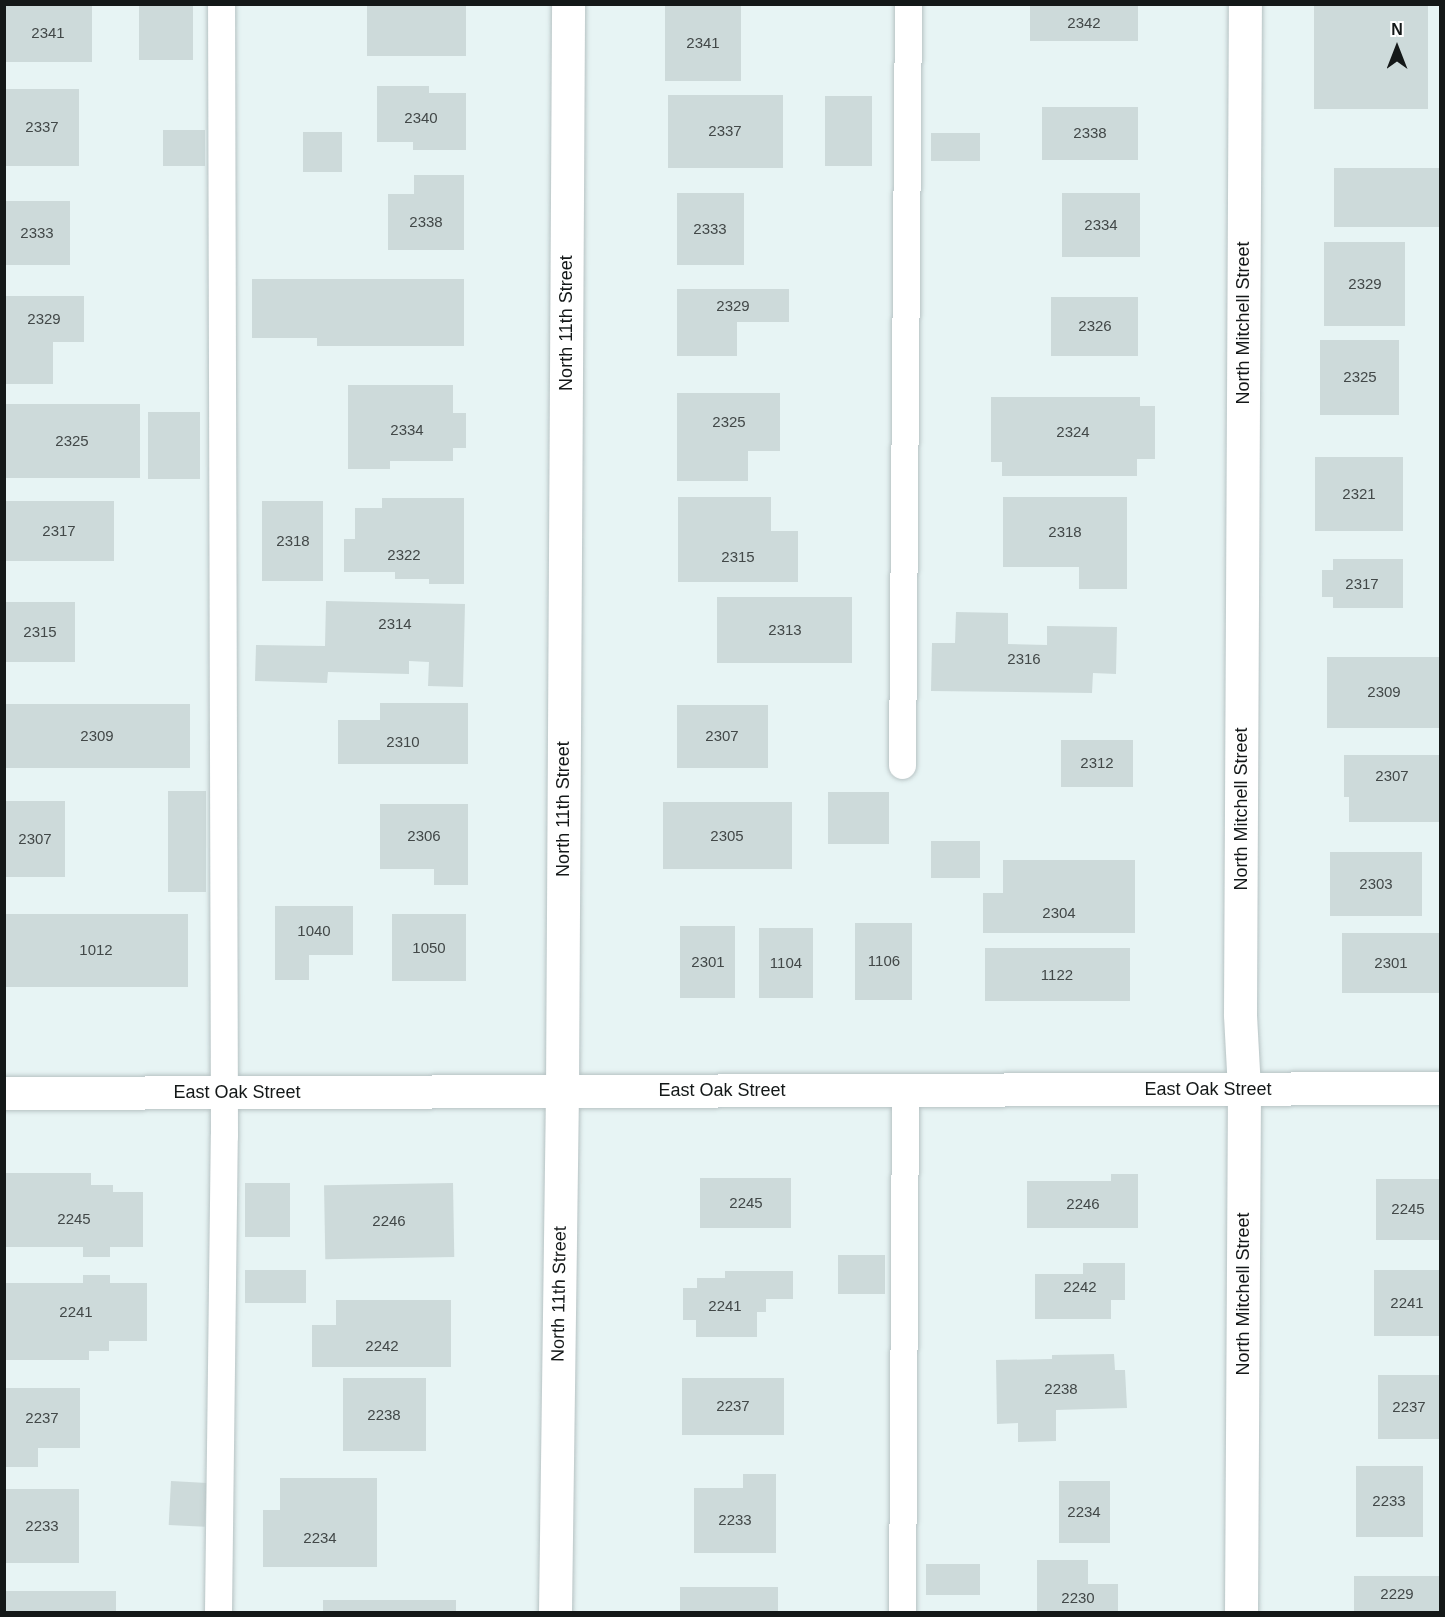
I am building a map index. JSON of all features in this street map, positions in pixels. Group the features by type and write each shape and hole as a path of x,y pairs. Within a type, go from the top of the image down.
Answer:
{"street":[{"name":"North 11th Street","path":"555,1612 562,1091 568,4"},
{"name":"North Mitchell Street","path":"1241,1612 1244,1089 1240,1002 1245,4"},
{"name":"East Oak Street","path":"4,1093 1440,1088"}],"lane":[{"path":"218,1612 224,1092 221,4"},
{"path":"902,765 908,4"},
{"path":"902,1612 905,1090"}],"building":[{"path":"4,4 92,4 92,62 4,62"},
{"path":"139,4 193,4 193,60 139,60"},
{"path":"367,4 466,4 466,56 367,56"},
{"path":"665,4 741,4 741,81 665,81"},
{"path":"1030,4 1138,4 1138,41 1030,41"},
{"path":"1314,4 1428,4 1428,109 1314,109"},
{"path":"377,86 429,86 429,93 466,93 466,150 413,150 413,142 377,142"},
{"path":"5,89 79,89 79,166 5,166"},
{"path":"668,95 783,95 783,168 668,168"},
{"path":"825,96 872,96 872,166 825,166"},
{"path":"1042,107 1138,107 1138,160 1042,160"},
{"path":"163,130 205,130 205,166 163,166"},
{"path":"303,132 342,132 342,172 303,172"},
{"path":"931,133 980,133 980,161 931,161"},
{"path":"1334,168 1440,168 1440,227 1334,227"},
{"path":"414,175 464,175 464,250 388,250 388,194 414,194"},
{"path":"677,193 744,193 744,265 677,265"},
{"path":"1062,193 1140,193 1140,257 1062,257"},
{"path":"4,201 70,201 70,265 4,265"},
{"path":"1324,242 1405,242 1405,326 1324,326"},
{"path":"252,279 464,279 464,346 317,346 317,338 252,338"},
{"path":"677,289 789,289 789,322 737,322 737,356 677,356"},
{"path":"4,296 84,296 84,342 53,342 53,384 4,384"},
{"path":"1051,297 1138,297 1138,356 1051,356"},
{"path":"1320,340 1399,340 1399,415 1320,415"},
{"path":"348,385 453,385 453,413 466,413 466,448 453,448 453,461 390,461 390,469 348,469"},
{"path":"677,393 780,393 780,451 748,451 748,481 677,481"},
{"path":"991,397 1140,397 1140,406 1155,406 1155,459 1137,459 1137,476 1002,476 1002,462 991,462"},
{"path":"4,404 140,404 140,478 4,478"},
{"path":"148,412 200,412 200,479 148,479"},
{"path":"1315,457 1403,457 1403,531 1315,531"},
{"path":"678,497 771,497 771,531 798,531 798,582 678,582"},
{"path":"1003,497 1127,497 1127,589 1079,589 1079,567 1003,567"},
{"path":"382,498 464,498 464,584 429,584 429,579 395,579 395,572 344,572 344,539 355,539 355,508 382,508"},
{"path":"4,501 114,501 114,561 4,561"},
{"path":"262,501 323,501 323,581 262,581"},
{"path":"1333,559 1403,559 1403,608 1333,608 1333,597 1322,597 1322,570 1333,570"},
{"path":"717,597 852,597 852,663 717,663"},
{"path":"326,601 465,604 463,687 428,686 429,662 409,661 409,674 328,672 327,683 255,681 256,645 325,646"},
{"path":"4,602 75,602 75,662 4,662"},
{"path":"956,612 1008,613 1008,644 1047,645 1047,626 1117,627 1116,674 1093,673 1092,693 931,691 932,643 955,643"},
{"path":"1327,657 1440,657 1440,728 1327,728"},
{"path":"380,703 468,703 468,764 338,764 338,720 380,720"},
{"path":"4,704 190,704 190,768 4,768"},
{"path":"677,705 768,705 768,768 677,768"},
{"path":"1061,740 1133,740 1133,787 1061,787"},
{"path":"1344,755 1440,755 1440,822 1349,822 1349,797 1344,797"},
{"path":"168,791 206,791 206,892 168,892"},
{"path":"828,792 889,792 889,844 828,844"},
{"path":"4,801 65,801 65,877 4,877"},
{"path":"663,802 792,802 792,869 663,869"},
{"path":"380,804 468,804 468,885 434,885 434,869 380,869"},
{"path":"931,841 980,841 980,878 931,878"},
{"path":"1330,852 1422,852 1422,916 1330,916"},
{"path":"1003,860 1135,860 1135,933 983,933 983,893 1003,893"},
{"path":"275,906 353,906 353,955 309,955 309,980 275,980"},
{"path":"4,914 188,914 188,987 4,987"},
{"path":"392,914 466,914 466,981 392,981"},
{"path":"855,923 912,923 912,1000 855,1000"},
{"path":"680,926 735,926 735,998 680,998"},
{"path":"759,928 813,928 813,998 759,998"},
{"path":"1342,933 1440,933 1440,993 1342,993"},
{"path":"985,948 1130,948 1130,1001 985,1001"},
{"path":"4,1173 91,1173 91,1185 113,1185 113,1192 143,1192 143,1247 110,1247 110,1257 83,1257 83,1247 4,1247"},
{"path":"1111,1174 1138,1174 1138,1228 1027,1228 1027,1181 1111,1181"},
{"path":"700,1178 791,1178 791,1228 700,1228"},
{"path":"1376,1179 1440,1179 1440,1240 1376,1240"},
{"path":"245,1183 290,1183 290,1237 245,1237"},
{"path":"453,1183 454,1257 325,1259 324,1185"},
{"path":"838,1255 885,1255 885,1294 838,1294"},
{"path":"1083,1263 1125,1263 1125,1300 1111,1300 1111,1319 1035,1319 1035,1274 1083,1274"},
{"path":"245,1270 306,1270 306,1303 245,1303"},
{"path":"1374,1270 1440,1270 1440,1336 1374,1336"},
{"path":"725,1271 793,1271 793,1299 766,1299 766,1312 757,1312 757,1337 696,1337 696,1320 683,1320 683,1288 697,1288 697,1278 725,1278"},
{"path":"83,1275 110,1275 110,1283 147,1283 147,1341 109,1341 109,1351 89,1351 89,1360 4,1360 4,1283 83,1283"},
{"path":"336,1300 451,1300 451,1367 312,1367 312,1325 336,1325"},
{"path":"1114,1354 1115,1370 1125,1370 1127,1408 1056,1410 1056,1441 1018,1442 1018,1423 997,1424 996,1360 1052,1359 1052,1355"},
{"path":"1378,1375 1440,1375 1440,1439 1378,1439"},
{"path":"343,1378 426,1378 426,1451 343,1451"},
{"path":"682,1378 784,1378 784,1435 682,1435"},
{"path":"4,1388 80,1388 80,1448 38,1448 38,1467 4,1467"},
{"path":"1356,1466 1423,1466 1423,1537 1356,1537"},
{"path":"743,1474 776,1474 776,1553 694,1553 694,1488 743,1488"},
{"path":"280,1478 377,1478 377,1567 263,1567 263,1510 280,1510"},
{"path":"171,1481 207,1483 205,1527 169,1525"},
{"path":"1059,1481 1110,1481 1110,1543 1059,1543"},
{"path":"4,1489 79,1489 79,1563 4,1563"},
{"path":"1037,1560 1088,1560 1088,1584 1118,1584 1118,1612 1037,1612"},
{"path":"926,1564 980,1564 980,1595 926,1595"},
{"path":"1354,1576 1440,1576 1440,1612 1354,1612"},
{"path":"680,1587 778,1587 778,1612 680,1612"},
{"path":"4,1591 116,1591 116,1612 4,1612"},
{"path":"323,1600 456,1600 456,1612 323,1612"}]}
